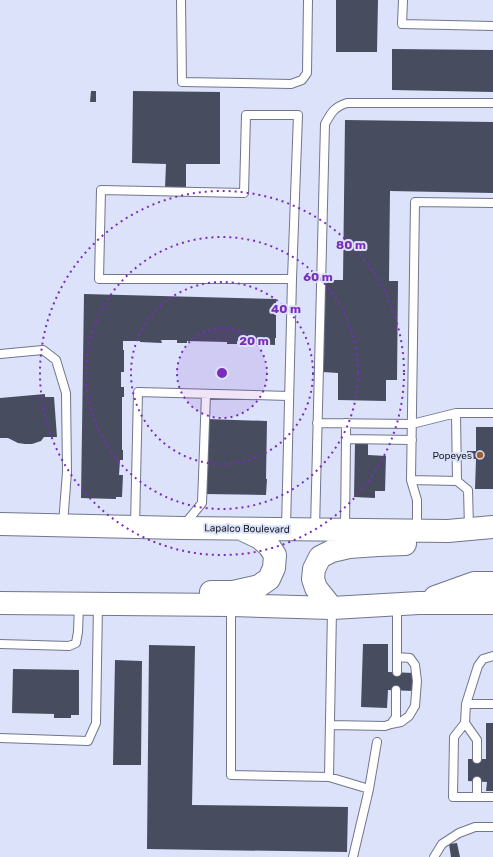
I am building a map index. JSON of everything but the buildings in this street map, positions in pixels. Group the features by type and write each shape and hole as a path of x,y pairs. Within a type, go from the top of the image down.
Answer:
{"main road":[{"name":"Lapalco Boulevard","path":"0,524 182,528 417,530 459,530 493,527"},
{"path":"132,604 171,593 234,592 259,586 269,579 274,568 275,555 269,546 260,538 239,528"},
{"path":"332,608 316,588 313,579 314,568 320,557 332,551 349,547 425,544 459,530"},
{"path":"419,603 474,583 493,583"},
{"path":"0,603 231,605 332,608 419,603 493,603"}],"lane":[{"path":"181,0 182,82 291,84 302,80 306,73 308,0"},
{"path":"403,0 402,24 493,26"},
{"path":"316,529 317,423 325,124 330,114 338,106 347,103 493,103"},
{"path":"286,529 292,279 298,115 246,115 244,193 101,190 99,279 292,279"},
{"path":"417,530 417,500 411,480 415,202 493,203"},
{"path":"0,354 43,350 56,360 66,393 67,472 63,525"},
{"path":"135,527 138,392 289,396"},
{"path":"182,528 202,503 206,394"},
{"path":"317,423 412,424 456,413 493,413"},
{"path":"456,413 457,481"},
{"path":"345,529 346,423"},
{"path":"346,439 412,440"},
{"path":"411,480 457,481 468,490 459,530"},
{"path":"0,644 69,646 76,642 78,632 89,604"},
{"path":"0,738 88,741 96,723 89,604"},
{"path":"231,605 231,775 329,777 369,789"},
{"path":"397,605 397,672"},
{"path":"329,777 332,608"},
{"path":"493,656 483,659 478,666 466,704 465,723 454,737 453,797 493,797"},
{"path":"330,725 385,726 402,722 409,716 415,706 417,681 415,665 410,658 397,657"},
{"path":"391,724 396,717 396,690"},
{"path":"466,704 493,704"},
{"path":"465,723 477,740 477,759"},
{"path":"353,857 378,742"},
{"path":"477,782 477,796"},
{"path":"434,857 442,844 459,833 475,827 493,827"}],"place":[{"name":"Popeyes","path":"480,455"}]}
